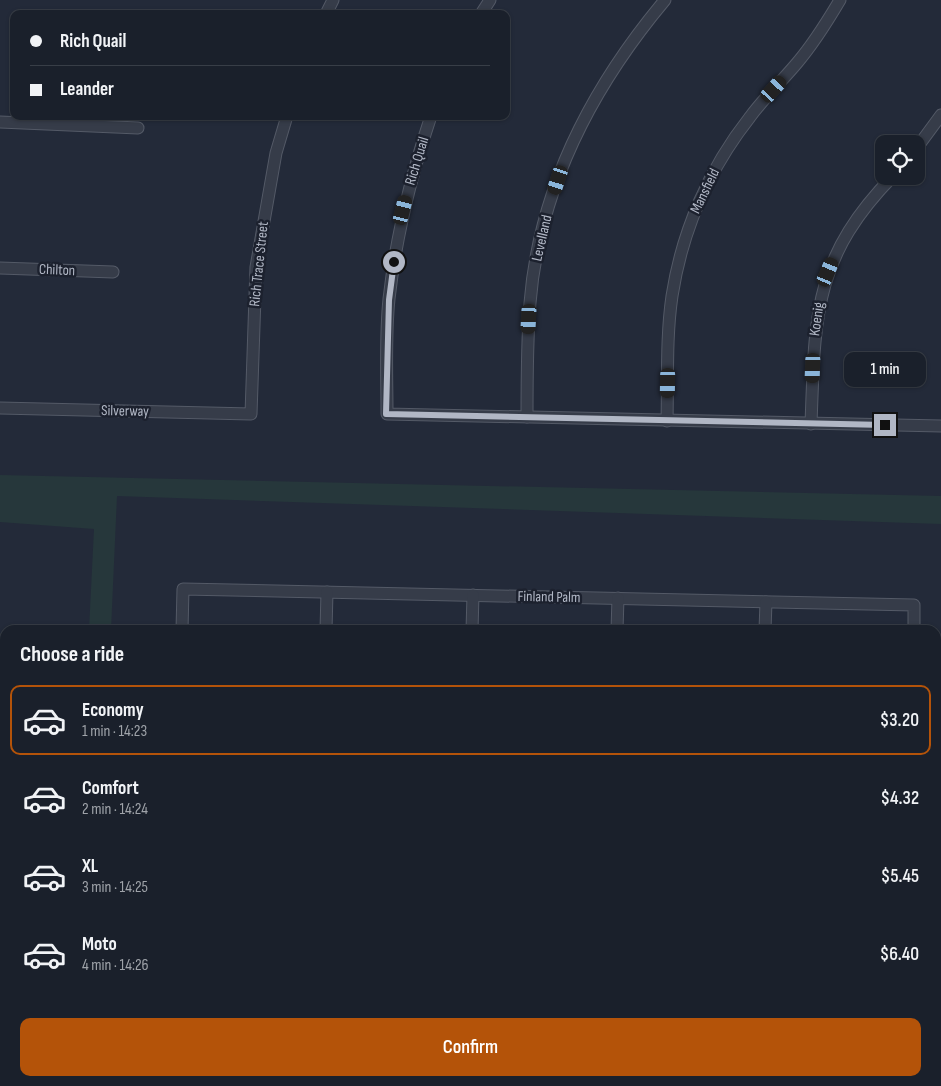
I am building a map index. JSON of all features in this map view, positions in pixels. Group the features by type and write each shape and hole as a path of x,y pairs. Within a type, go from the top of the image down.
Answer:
{"street":[{"name":"Levelland","path":"527,417 530,302 536,259 547,212 563,164 579,126 624,52 665,0"},
{"name":"Mansfield","path":"668,421 668,345 672,297 680,258 692,220 708,183 727,149 750,116 798,62 823,28 840,0"},
{"path":"925,137 941,115"},
{"name":"Rich Trace Street","path":"251,414 256,267 276,153 286,120"},
{"name":"Rich Quail","path":"430,120 414,166 400,225 389,300 386,414 527,417"},
{"path":"0,122 138,128"},
{"name":"Koenig","path":"811,424 816,320 828,272 850,227 885,185"},
{"name":"Chilton","path":"0,268 114,272"},
{"name":"Silverway","path":"0,408 251,414"},
{"path":"527,417 941,426"},
{"name":"Finland Palm","path":"182,625 183,588 914,605 914,625"},
{"path":"326,625 327,592"},
{"path":"472,596 472,625"},
{"path":"617,625 618,598"},
{"path":"766,602 766,625"}],"shaded area":[{"path":"0,475 941,496 941,524 117,496 111,625 89,625 94,529 0,522"}],"route":[{"path":"394,262 389,300 386,414 885,425"}]}
